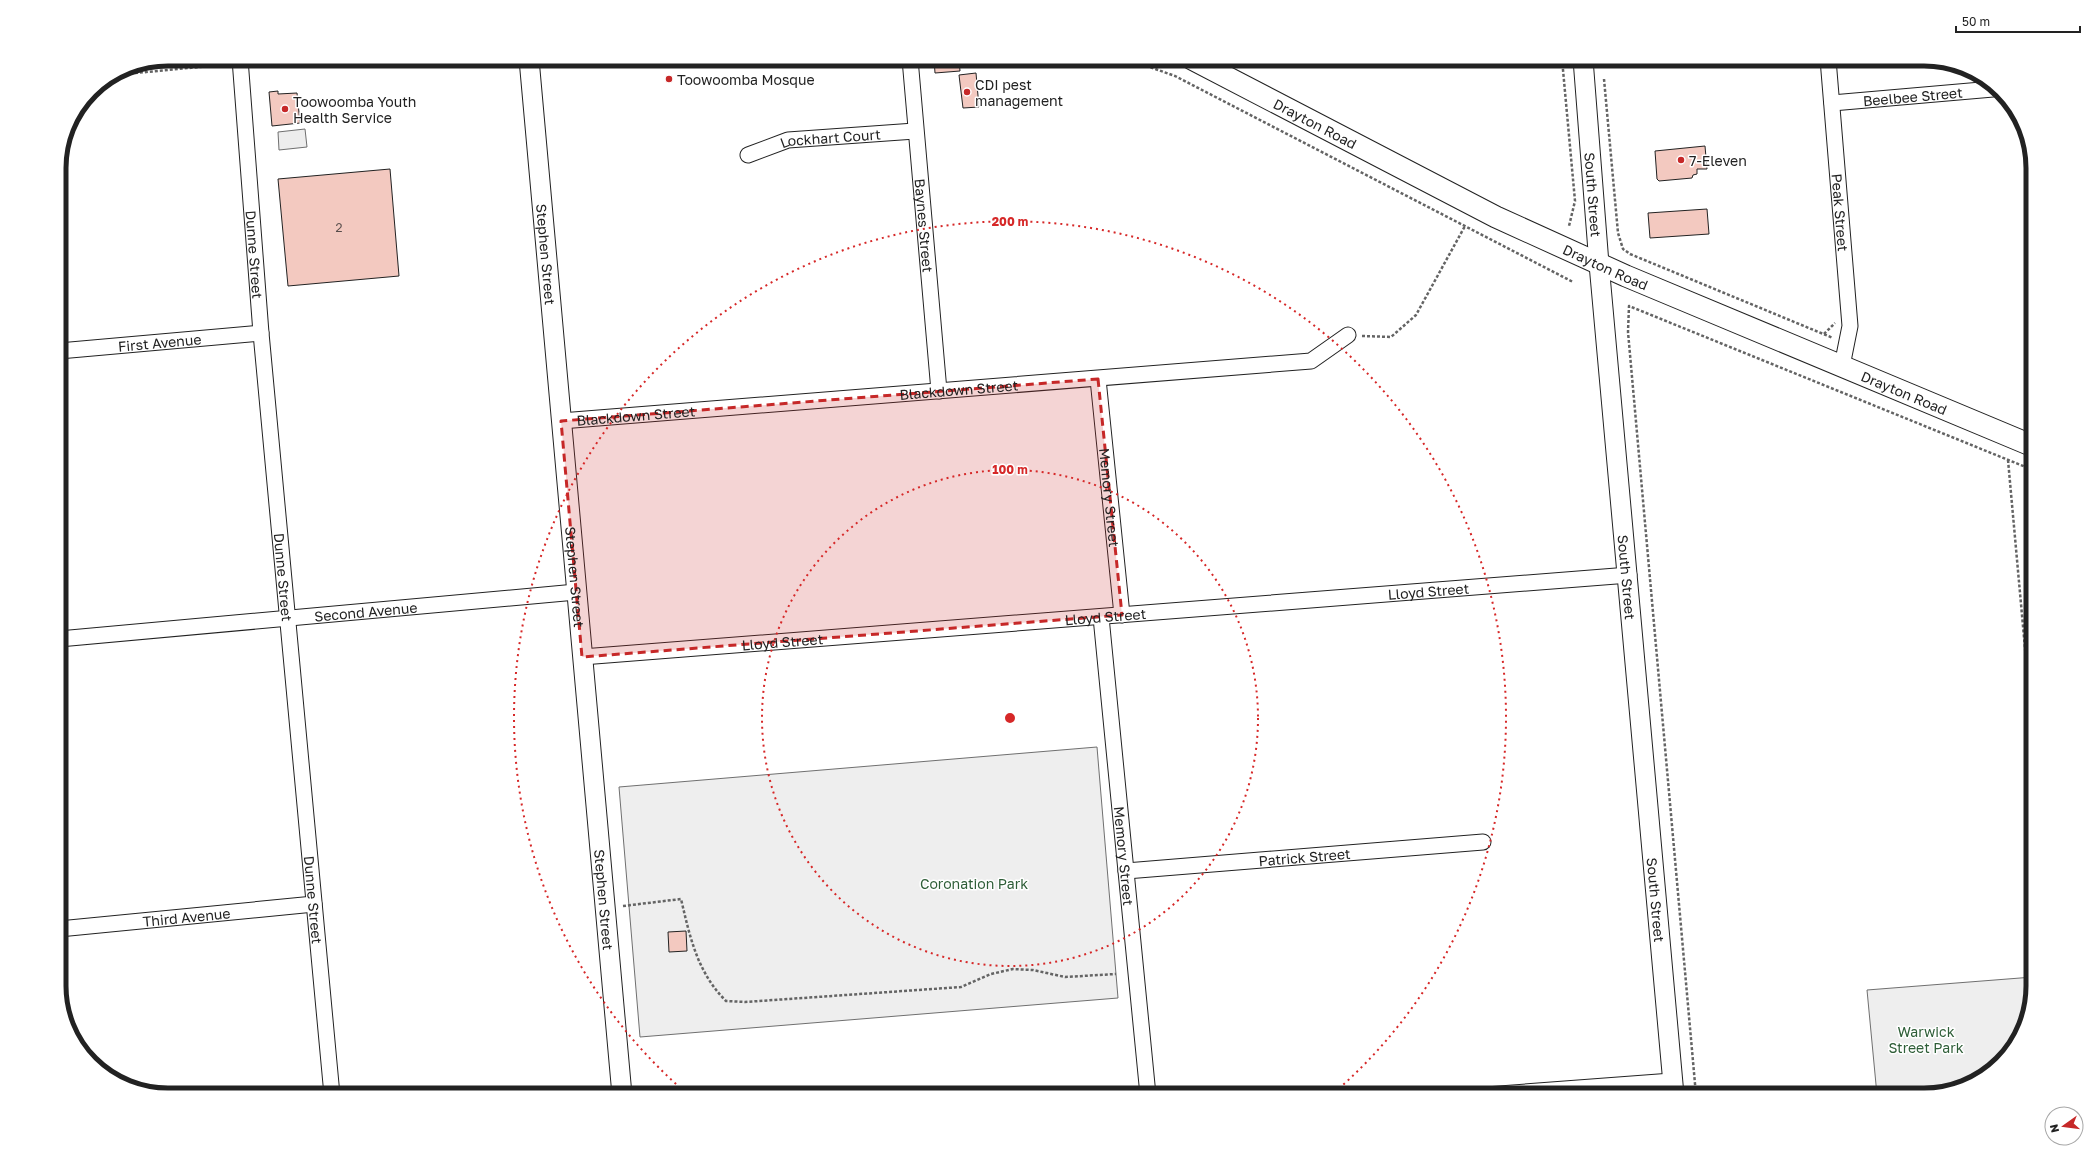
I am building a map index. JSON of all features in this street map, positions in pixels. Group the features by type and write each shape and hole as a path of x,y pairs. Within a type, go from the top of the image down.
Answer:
{"main road":[{"name":"Drayton Road","path":"1205,66 1496,217 1599,264 2026,443"}],"street":[{"name":"Dunne Street","path":"241,66 261,333 331,1088"},
{"name":"Stephen Street","path":"530,66 621,1088"},
{"name":"Baynes Street","path":"910,66 939,391"},
{"name":"South Street","path":"1584,66 1599,264 1673,1088"},
{"name":"Peak Street","path":"1829,66 1850,326 1842,366"},
{"name":"Beelbee Street","path":"1832,103 1989,89"},
{"name":"Lockhart Court","path":"748,154 788,140 915,131"},
{"name":"First Avenue","path":"66,350 261,333"},
{"name":"Blackdown Street","path":"562,421 1311,361 1348,335"},
{"name":"Memory Street","path":"1098,379 1122,615"},
{"name":"Lloyd Street","path":"582,657 1628,575"},
{"name":"Second Avenue","path":"66,638 576,592"},
{"name":"Memory Street","path":"1101,617 1147,1088"},
{"name":"Patrick Street","path":"1126,871 1483,842"},
{"name":"Third Avenue","path":"66,927 314,904"}],"path":[{"path":"131,73 201,66"},
{"path":"1147,66 1175,76 1573,282"},
{"path":"1563,66 1575,201 1569,226"},
{"path":"1604,75 1618,233 1623,249 1630,254 1729,296 1846,343"},
{"path":"1348,335 1392,337 1416,314 1465,226"},
{"path":"1695,1088 1628,332 1629,306 2026,467"},
{"path":"2008,460 2026,659"},
{"path":"604,908 681,899 692,947 701,968 714,989 726,1001 746,1002 961,987 991,974 1013,969 1033,970 1066,977 1116,974"}],"highlighted area":[{"path":"1098,379 1122,615 582,657 561,421"}],"green space":[{"name":"Coronation Park","path":"1097,747 1118,998 640,1037 619,787"},
{"name":"Warwick Street Park","path":"2026,978 2026,992 2021,1019 2005,1048 1986,1067 1975,1074 1950,1085 1937,1087 1876,1088 1867,990"}],"shaded area":[{"path":"305,129 307,147 279,150 278,132"}],"building":[{"path":"934,66 960,66 960,71 935,73"},
{"path":"976,73 979,107 963,108 959,75"},
{"name":"Toowoomba Youth Health Service","path":"278,91 278,94 297,93 300,123 272,126 269,92"},
{"name":"7-Eleven","path":"1705,146 1707,169 1697,169 1697,174 1693,175 1692,178 1659,181 1657,179 1655,151"},
{"path":"390,169 399,276 288,286 278,179"},
{"path":"1707,209 1709,234 1650,238 1648,213"},
{"path":"686,931 687,951 669,952 668,932"}],"place":[{"name":"Toowoomba Mosque","path":"669,79"},
{"name":"CDI pest management","path":"967,92"},
{"name":"Toowoomba Youth Health Service","path":"285,109"},
{"name":"7-Eleven","path":"1681,160"}]}
